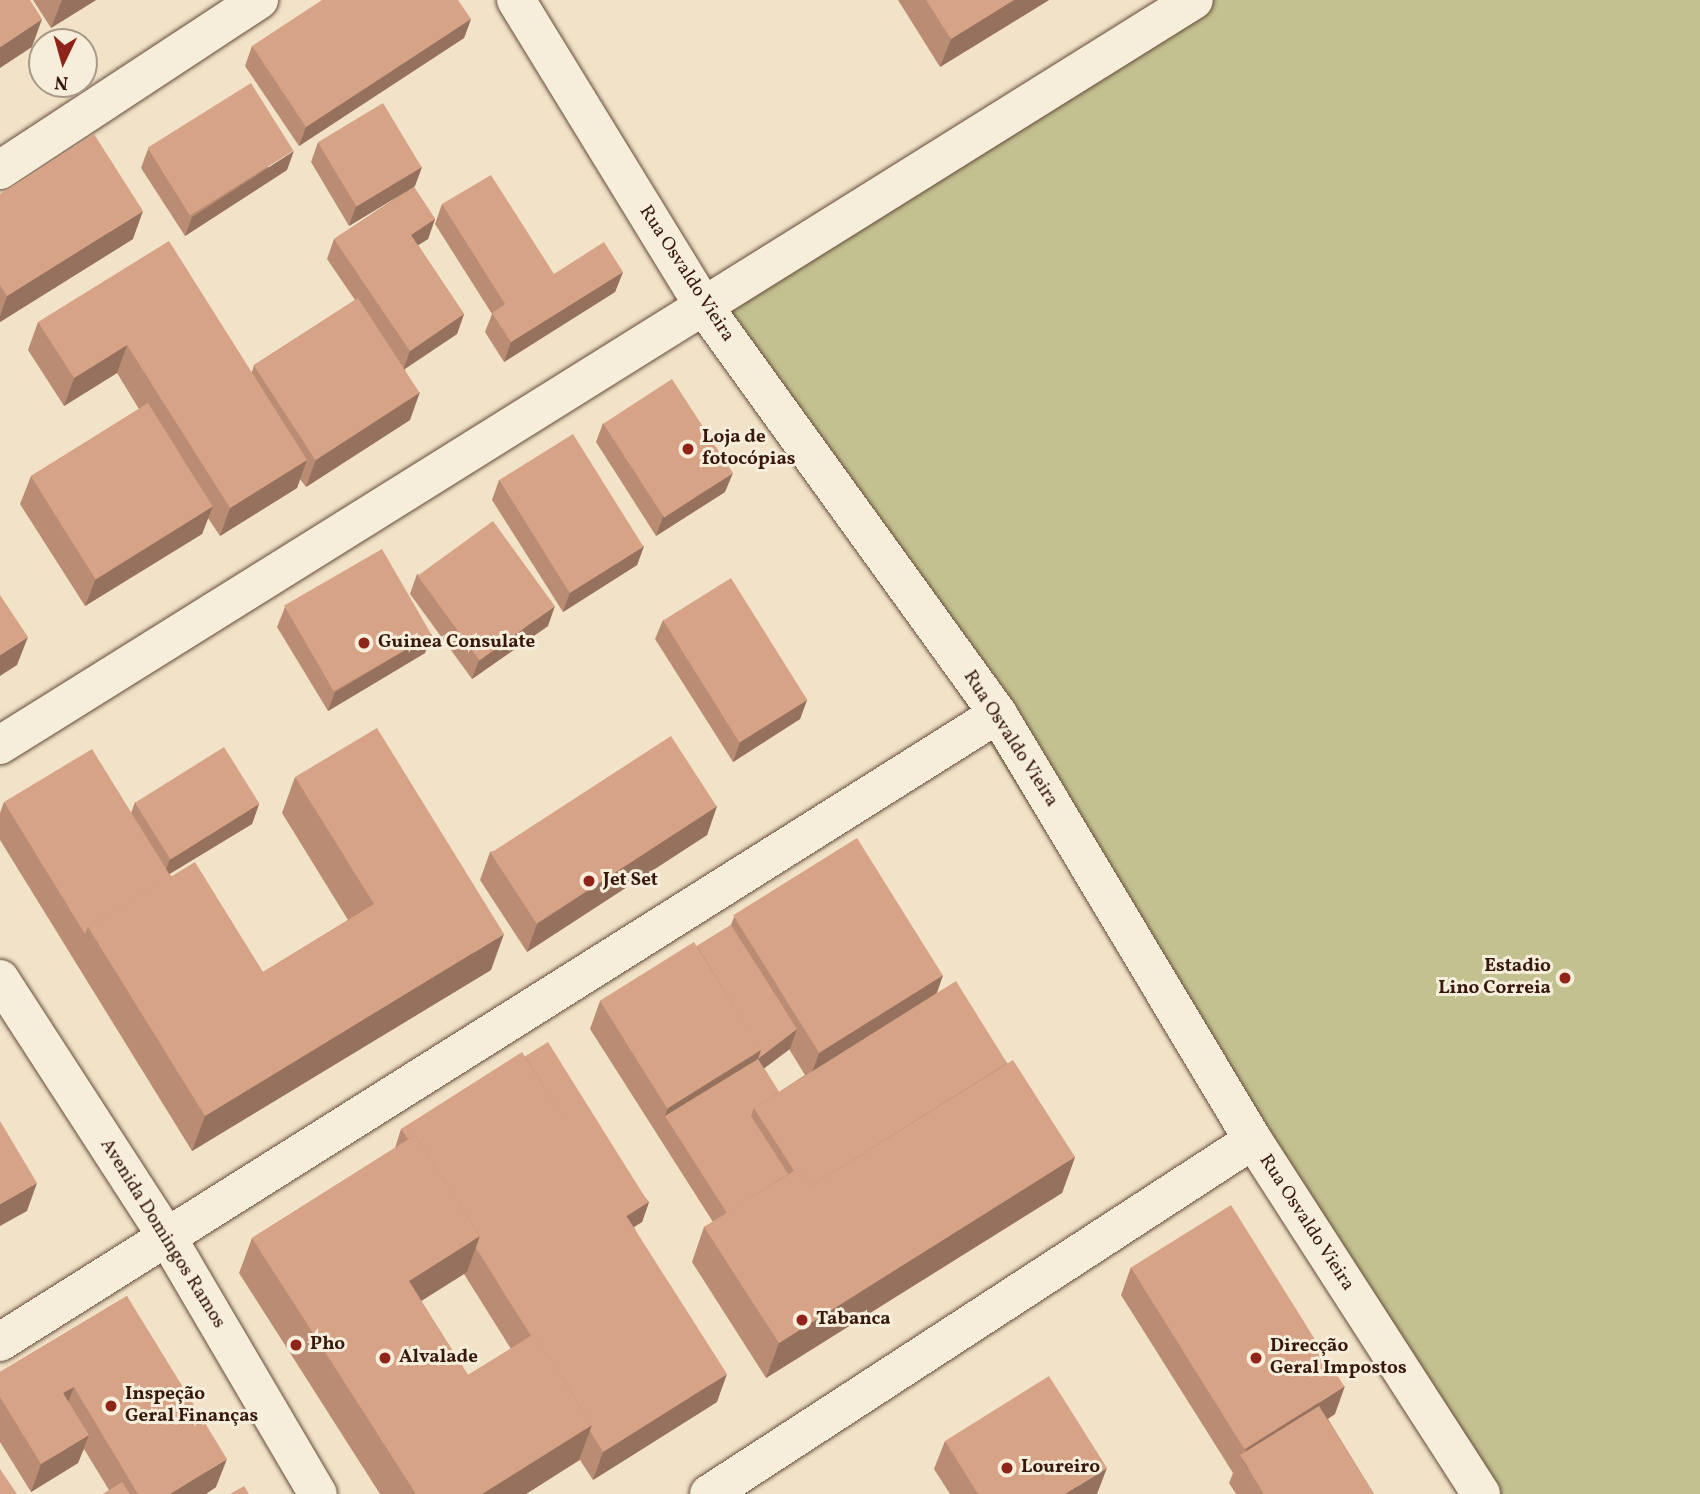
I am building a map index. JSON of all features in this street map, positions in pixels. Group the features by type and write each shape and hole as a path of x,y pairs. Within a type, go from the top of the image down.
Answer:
{"street":[{"path":"0,170 259,0"},
{"name":"Rua Osvaldo Vieira","path":"516,0 702,304 998,714 1254,1140 1481,1494"},
{"path":"0,745 702,304 1194,0"},
{"path":"0,1342 998,714"},
{"name":"Avenida Domingos Ramos","path":"0,979 167,1237 318,1494"},
{"path":"709,1494 1254,1140"}],"shaded area":[{"path":"1204,0 1700,0 1700,1494 1463,1494 714,305"}],"building":[{"path":"0,0 30,0 42,19 0,47"},
{"path":"322,0 458,0 471,19 306,127 252,46"},
{"path":"926,0 1014,0 951,39"},
{"path":"251,83 293,151 190,215 148,148"},
{"path":"383,103 422,167 356,206 318,142"},
{"path":"94,134 143,211 7,296 0,285 0,194"},
{"path":"491,175 554,274 604,242 623,272 511,342 492,313 505,304 442,204"},
{"path":"414,187 435,219 411,235 464,314 410,351 334,239"},
{"path":"169,241 307,460 230,508 127,345 74,378 38,322"},
{"path":"358,298 420,393 316,460 254,366"},
{"path":"672,379 733,473 664,518 603,424"},
{"path":"148,403 213,506 96,580 31,476"},
{"path":"573,434 643,547 570,593 499,480"},
{"path":"493,521 555,606 479,661 418,576"},
{"path":"382,549 432,635 334,691 284,606"},
{"path":"731,578 807,700 739,743 663,620"},
{"path":"0,595 28,637 0,655"},
{"path":"377,728 504,934 205,1116 88,927 195,862 263,972 374,904 295,777"},
{"path":"671,736 717,806 536,924 491,853"},
{"path":"224,747 260,804 170,859 135,803"},
{"path":"92,749 171,877 88,927 85,934 4,802"},
{"path":"857,838 943,975 819,1053 733,915"},
{"path":"731,925 797,1029 758,1059 761,1050 697,946"},
{"path":"694,942 761,1050 667,1109 600,1001"},
{"path":"956,981 1007,1063 811,1186 800,1167 794,1171 754,1108"},
{"path":"548,1042 648,1202 625,1217 525,1056"},
{"path":"522,1052 727,1374 603,1452 590,1431 592,1425 534,1334 531,1336 476,1248 480,1236 415,1135 408,1139 401,1129"},
{"path":"758,1059 779,1092 754,1108 751,1116 788,1174 727,1213 665,1116"},
{"path":"1013,1060 1075,1157 779,1343 704,1227 800,1167 811,1186"},
{"path":"0,1121 37,1183 0,1204"},
{"path":"415,1135 480,1236 409,1281 468,1375 534,1334 592,1425 482,1494 416,1494 252,1238"},
{"path":"1231,1205 1344,1386 1244,1449 1131,1268"},
{"path":"127,1296 227,1459 170,1494 138,1494 74,1387 63,1393 89,1435 41,1464 0,1397 0,1372"},
{"path":"1049,1376 1107,1468 1065,1494 978,1494 945,1441"},
{"path":"1319,1406 1374,1494 1264,1494 1240,1455"},
{"path":"0,1469 17,1494 0,1494"},
{"path":"122,1482 130,1494 103,1494"},
{"path":"244,1486 249,1494 230,1494"}],"place":[{"name":"Loja de fotocópias","path":"688,449"},
{"name":"Guinea Consulate","path":"364,643"},
{"name":"Jet Set","path":"589,881"},
{"name":"Estadio Lino Correia","path":"1565,978"},
{"name":"Tabanca","path":"802,1320"},
{"name":"Pho","path":"296,1345"},
{"name":"Alvalade","path":"385,1358"},
{"name":"Direcção Geral Impostos","path":"1256,1358"},
{"name":"Inspeção Geral Finanças","path":"111,1406"},
{"name":"Loureiro","path":"1007,1468"}]}
